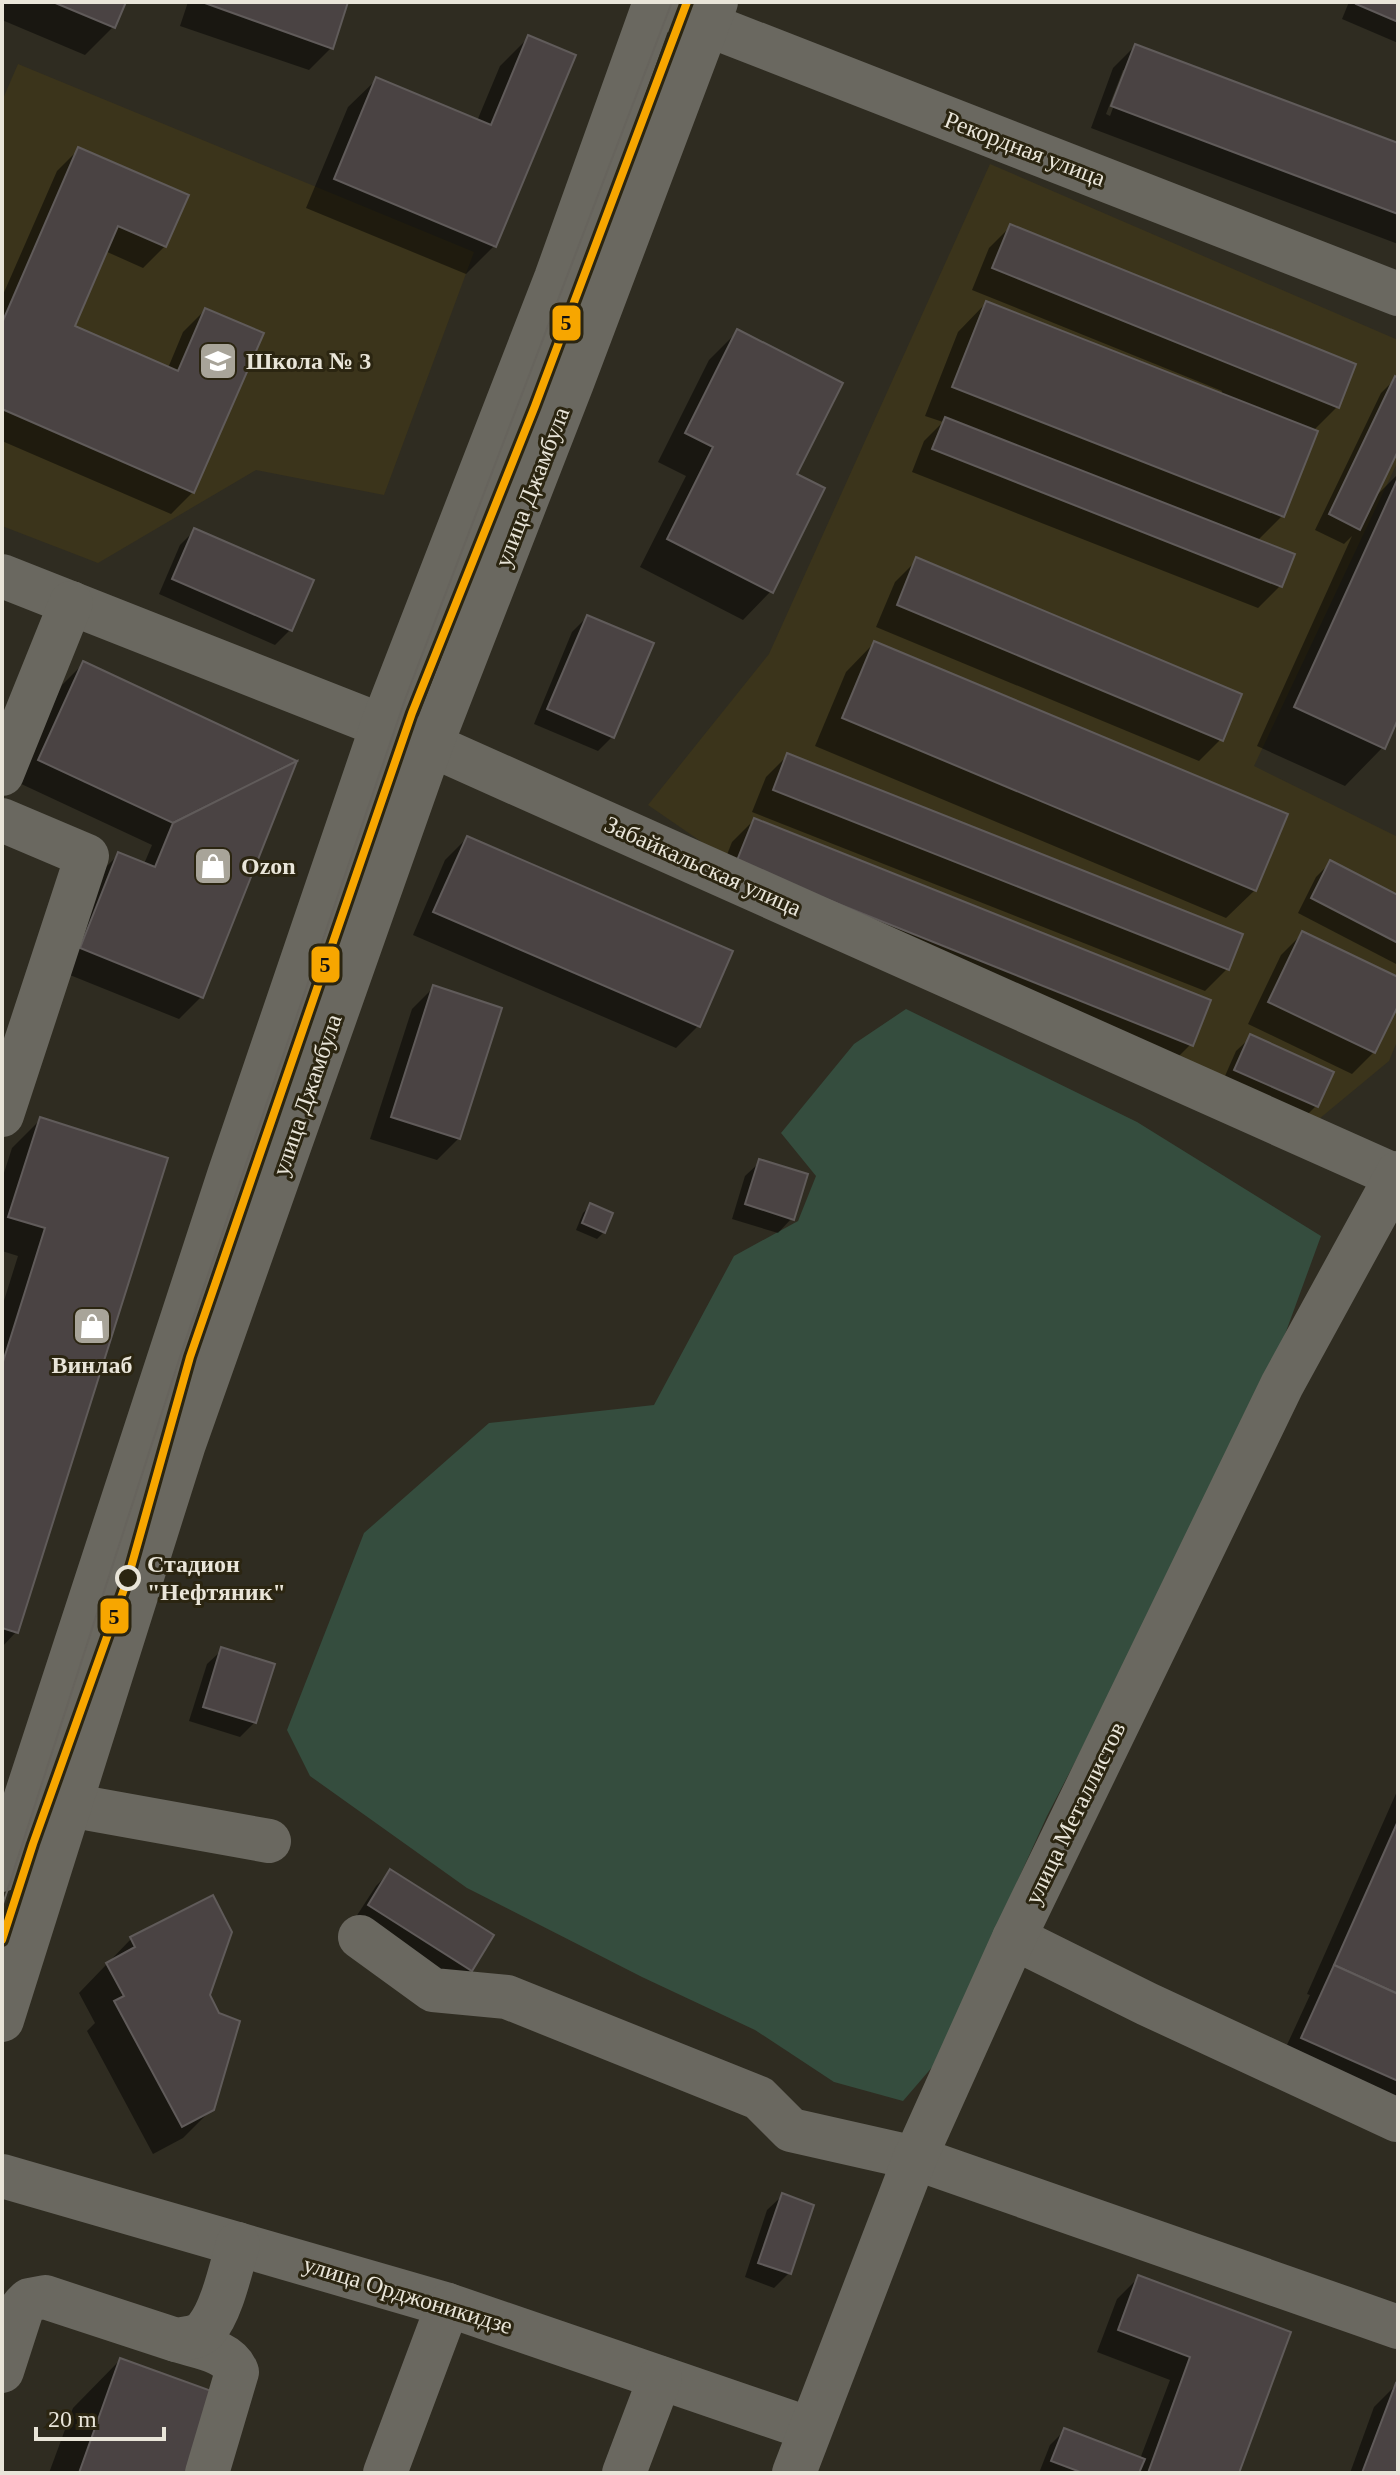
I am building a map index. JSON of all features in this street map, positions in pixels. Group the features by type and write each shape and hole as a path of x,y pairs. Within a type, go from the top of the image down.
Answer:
{"street":[{"name":"Рекордная улица","path":"654,2 712,14 1398,294"},
{"name":"улица Джамбула","path":"2,1870 229,1175 382,726 556,278 654,2"},
{"name":"улица Джамбула","path":"2,2020 183,1447 431,745 712,14"},
{"name":"Забайкальская улица","path":"2,576 431,745 1397,1175"},
{"path":"2,774 71,603"},
{"path":"2,820 87,856 2,1115"},
{"name":"улица Металлистов","path":"794,2473 915,2158 1014,1938 1282,1385 1397,1175"},
{"path":"69,1805 269,1841"},
{"path":"360,1937 433,1990 507,1997 759,2098 791,2130 915,2158 1398,2327"},
{"path":"1014,1938 1147,2004 1397,2120"},
{"name":"улица Орджоникидзе","path":"2,2176 448,2305 810,2429"},
{"path":"176,2340 196,2336 206,2330 216,2311 238,2244"},
{"path":"2,2371 23,2306 37,2297 226,2356 237,2372 207,2473"},
{"path":"385,2473 448,2305"},
{"path":"624,2473 660,2378"}],"shaded area":[{"name":"Школа № 3","path":"18,64 474,252 384,495 256,470 98,563 2,526 2,101"},
{"path":"990,164 1398,340 1398,461 1254,766 1398,837 1398,1039 1389,1061 1319,1119 725,858 648,805 769,654"}],"green space":[{"path":"906,1009 1137,1122 1321,1236 1258,1408 1047,1816 934,2065 903,2101 834,2082 755,2030 642,1977 467,1888 310,1776 287,1730 364,1533 489,1423 654,1405 734,1256 798,1221 816,1176 781,1133 854,1044"}],"building":[{"path":"53,2 126,2 115,28"},
{"path":"202,2 348,2 333,49"},
{"path":"1398,2 1398,22 1356,4"},
{"path":"528,35 576,55 496,247 334,179 376,77 491,125"},
{"path":"1135,44 1398,143 1398,214 1111,106"},
{"path":"78,147 189,195 166,247 118,226 75,326 178,371 205,308 264,333 194,493 2,409 2,323"},
{"path":"1010,224 1356,364 1339,408 992,268"},
{"path":"986,301 1318,431 1284,517 952,387"},
{"path":"737,329 843,383 797,474 825,488 773,593 667,539 713,447 685,433"},
{"path":"1395,376 1398,378 1398,451 1360,530 1329,514"},
{"path":"945,417 1295,554 1282,587 932,449"},
{"path":"1398,478 1398,719 1385,749 1294,707"},
{"path":"194,528 314,580 292,631 172,579"},
{"path":"916,557 1242,694 1223,741 897,605"},
{"path":"587,615 654,643 614,738 547,709"},
{"path":"874,641 1288,814 1256,891 842,718"},
{"path":"83,661 297,761 173,823 38,760"},
{"path":"787,753 1243,934 1229,970 773,790"},
{"path":"297,761 203,998 80,948 118,852 155,867 173,823"},
{"path":"754,818 1211,1000 1193,1046 736,863"},
{"path":"467,836 733,951 700,1027 433,912"},
{"path":"1330,860 1398,895 1398,943 1311,898"},
{"path":"1302,931 1398,977 1398,1006 1375,1053 1268,1002"},
{"path":"433,985 502,1008 460,1139 391,1117"},
{"path":"1250,1034 1334,1072 1318,1107 1234,1070"},
{"path":"40,1117 168,1158 18,1633 2,1628 2,1365 45,1228 8,1217"},
{"path":"759,1159 808,1174 794,1220 745,1204"},
{"path":"590,1203 613,1213 605,1233 582,1223"},
{"path":"221,1647 275,1664 256,1723 203,1707"},
{"path":"1398,1821 1398,1994 1334,1965"},
{"path":"390,1869 494,1935 472,1971 368,1905"},
{"path":"213,1895 232,1932 210,1995 219,2013 240,2021 214,2110 182,2127 114,2001 124,1996 106,1963 135,1947 130,1937"},
{"path":"1334,1965 1398,1994 1398,2081 1301,2038"},
{"path":"782,2193 814,2205 791,2274 758,2263"},
{"path":"1138,2275 1291,2332 1239,2473 1148,2473 1190,2357 1118,2330"},
{"path":"120,2358 217,2393 188,2473 79,2473"},
{"path":"1396,2383 1398,2473 1362,2473"},
{"path":"1064,2428 1145,2459 1139,2473 1083,2473 1051,2461"}],"tram line":[{"path":"2,1907 181,1354 406,697 672,2"}],"transit line":[{"name":"5","path":"2,1940 128,1578 190,1357 412,713 535,406 687,2"}],"place":[{"name":"Школа № 3","path":"218,361"},
{"name":"Ozon","path":"213,866"},
{"name":"Винлаб","path":"92,1326"},
{"name":"Стадион \"Нефтяник\"","path":"128,1578"}]}
